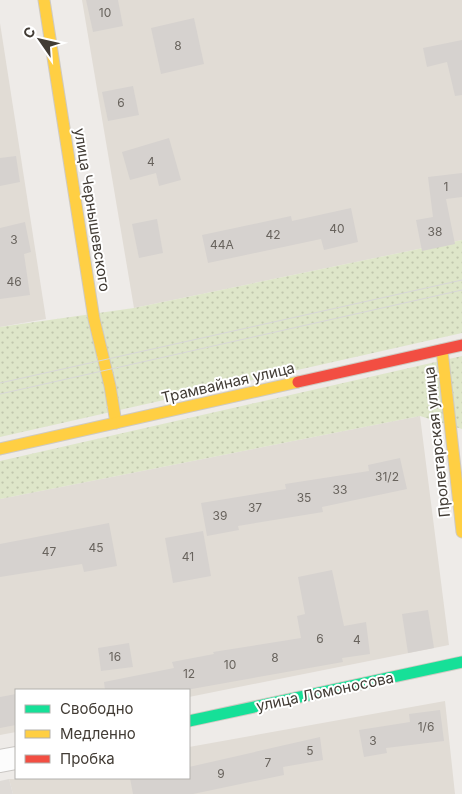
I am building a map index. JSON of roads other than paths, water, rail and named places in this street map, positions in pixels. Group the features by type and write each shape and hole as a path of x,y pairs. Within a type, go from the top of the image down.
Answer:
{"street":[{"name":"улица Чернышевского","path":"44,0 94,319 110,386 116,423"},
{"name":"Трамвайная улица","path":"0,449 462,345"},
{"name":"Пролетарская улица","path":"442,350 462,532"},
{"name":"улица Ломоносова","path":"190,721 462,662"},
{"path":"0,761 15,758"}],"tram line":[{"path":"0,383 462,280"},
{"path":"0,394 462,290"}]}
